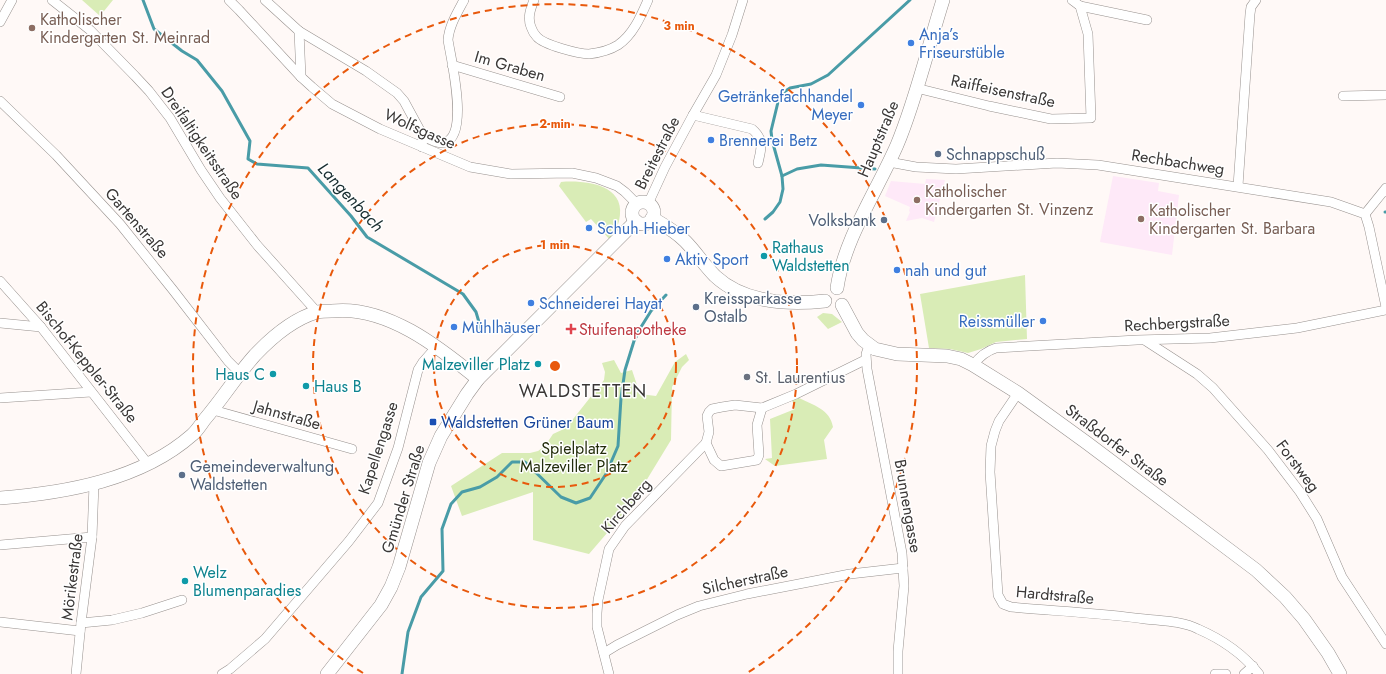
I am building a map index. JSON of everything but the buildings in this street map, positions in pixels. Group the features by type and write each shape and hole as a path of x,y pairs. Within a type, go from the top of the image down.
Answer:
{"street":[{"path":"0,22 12,0"},
{"name":"Dreifaltigkeitsstraße","path":"52,0 90,30 149,91 170,118 201,170 220,198 257,245 317,312"},
{"name":"Wolfsgasse","path":"228,0 301,77 332,104 380,128 422,148 470,167 511,174 572,173 596,178 617,186 643,204"},
{"path":"264,0 298,31 372,75 397,93 404,101 422,136 422,148"},
{"name":"Im Graben","path":"422,136 441,143 450,139 454,133 458,101 448,34 464,0"},
{"path":"534,0 529,15 530,26 537,38 560,48 588,54 603,51 618,45 630,35 648,0"},
{"name":"Breitestraße","path":"643,204 665,168 716,75 732,35 743,0"},
{"name":"Hauptstraße","path":"842,305 844,296 842,291 837,288 840,269 850,243 904,127 943,0"},
{"path":"1072,0 1080,6 1147,20"},
{"path":"1238,186 1250,14 1251,7 1256,0"},
{"name":"Raiffeisenstraße","path":"916,88 989,106 1051,119 1091,118 1088,34 1080,6"},
{"path":"298,31 301,77"},
{"name":"Im Graben","path":"452,65 560,97"},
{"path":"1343,96 1386,95"},
{"name":"Gartenstraße","path":"0,101 56,155 120,224 228,362 240,373"},
{"name":"Breitestraße","path":"693,115 752,129 758,134 762,146 758,163"},
{"name":"Rechbachweg","path":"889,162 916,167 956,169 1057,163 1098,165 1238,186 1331,202 1365,214"},
{"path":"1386,188 1365,214 1386,307"},
{"path":"643,204 653,209 652,218 647,223 643,224 636,221 632,212 634,206 643,204"},
{"path":"652,218 672,229 686,241 715,276 728,286 751,296 770,301 825,301 833,307 842,305"},
{"name":"Gmünder Straße","path":"328,674 381,605 391,587 399,567 429,463 441,436 467,394 478,379 636,221"},
{"name":"Bischof-Keppler-Straße","path":"0,280 41,327 148,464"},
{"path":"825,301 827,292 831,288 837,288"},
{"name":"Straßdorfer Straße","path":"842,305 857,333 869,346 876,350 890,353 947,356 961,359 1018,393 1256,570 1285,597 1304,619 1328,652 1340,674"},
{"path":"0,498 33,496 75,489 94,484 148,464 171,451 193,434 255,355 276,335 296,322 317,312 345,309 365,313 394,322 437,346 478,379"},
{"name":"Rechbergstraße","path":"973,365 980,356 987,351 996,348 1137,340 1210,338 1297,328 1386,310"},
{"path":"0,323 41,327"},
{"name":"Forstweg","path":"1146,340 1197,374 1213,388 1268,450 1300,492 1317,519 1342,577 1386,644"},
{"name":"Kapellengasse","path":"222,674 266,639 349,541 378,502 398,448 418,370 437,346"},
{"name":"Brunnengasse","path":"869,346 865,360 894,509 903,568 904,586 898,651 898,674"},
{"path":"762,408 757,426 759,455 757,460 721,466 714,460 706,443 709,432 707,416 712,409 735,405 762,408 796,394 865,360"},
{"path":"0,398 91,392"},
{"name":"Hardtstraße","path":"1018,393 999,421 991,446 990,472 998,595 1003,604 1011,607 1123,616 1180,623 1198,628 1218,639 1240,654 1259,674"},
{"name":"Jahnstraße","path":"213,410 352,449"},
{"name":"Kirchberg","path":"609,674 597,627 597,613 598,600 609,549 625,526 706,443"},
{"name":"Mörikestraße","path":"76,674 92,537 94,484"},
{"path":"0,545 92,537"},
{"name":"Silcherstraße","path":"604,653 677,615 699,606 747,594 850,574 903,568"},
{"path":"0,622 81,627 142,613 182,600"},
{"path":"1244,674 1253,666"},
{"path":"1215,674 1226,674"}],"shaded area":[{"name":"Katholischer Kindergarten St. Barbara","path":"1113,176 1159,183 1158,191 1179,195 1172,255 1100,242"},
{"name":"Katholischer Kindergarten St. Vinzenz","path":"926,179 945,180 934,222 922,218 906,221 910,212 910,207 885,196 891,181 925,184"}],"green space":[{"path":"82,0 113,0 100,16"},
{"path":"561,182 582,182 603,187 611,192 617,199 620,209 619,221 611,241 591,219 586,222 559,186"},
{"path":"1025,275 1027,339 996,342 968,353 950,349 929,348 920,294"},
{"path":"823,313 832,314 842,322 828,329 817,317"},
{"name":"Spielplatz Malzeviller Platz","path":"686,354 689,360 682,367 672,387 671,440 632,504 589,554 533,540 533,492 462,516 451,486 502,453 530,453 538,451 545,446 553,434 566,428 604,380 605,372 602,363 614,360 621,373 632,370 640,394 656,396 675,362"},
{"path":"799,398 820,408 825,412 831,421 833,427 824,440 827,459 775,466 765,459 772,458 770,419 795,409 792,400"}],"waterway":[{"name":"Langenbach","path":"143,0 154,29 182,51 197,60 222,91 250,141 248,159 257,164 308,168 351,216 367,237 463,294 476,312 481,329"},
{"path":"765,219 773,212 780,202 783,189 782,176 771,131 778,102 784,92 790,88 811,84 828,75 910,0"},
{"path":"782,176 797,169 821,165 875,169"},
{"path":"402,674 408,632 421,597 443,571 442,529 451,504 462,492 480,487 497,477 512,462 525,462 561,497 576,503 590,498 606,474 618,446 621,398 625,370 634,341 651,311 666,295"}],"place":[{"name":"Katholischer Kindergarten St. Meinrad","path":"32,28"},
{"name":"Anja’s Friseurstüble","path":"911,43"},
{"name":"Getränkefachhandel Meyer","path":"861,105"},
{"name":"Brennerei Betz","path":"711,140"},
{"name":"Schnappschuß","path":"938,154"},
{"name":"Katholischer Kindergarten St. Vinzenz","path":"917,200"},
{"name":"Katholischer Kindergarten St. Barbara","path":"1141,219"},
{"name":"Volksbank","path":"884,220"},
{"name":"Schuh Hieber","path":"589,228"},
{"name":"Rathaus Waldstetten","path":"764,256"},
{"name":"Aktiv Sport","path":"667,259"},
{"name":"nah und gut","path":"897,270"},
{"name":"Schneiderei Hayat","path":"531,303"},
{"name":"Kreissparkasse Ostalb","path":"696,307"},
{"name":"Reissmüller","path":"1043,321"},
{"name":"Mühlhäuser","path":"454,327"},
{"name":"Stuifenapotheke","path":"571,329"},
{"name":"Malzeviller Platz","path":"538,364"},
{"name":"Haus C","path":"273,374"},
{"name":"St. Laurentius","path":"747,377"},
{"name":"Haus B","path":"306,386"},
{"name":"Waldstetten Grüner Baum","path":"433,422"},
{"name":"Gemeindeverwaltung Waldstetten","path":"182,475"},
{"name":"Welz Blumenparadies","path":"185,581"}],"district":[{"name":"WALDSTETTEN","path":"583,391"}]}
